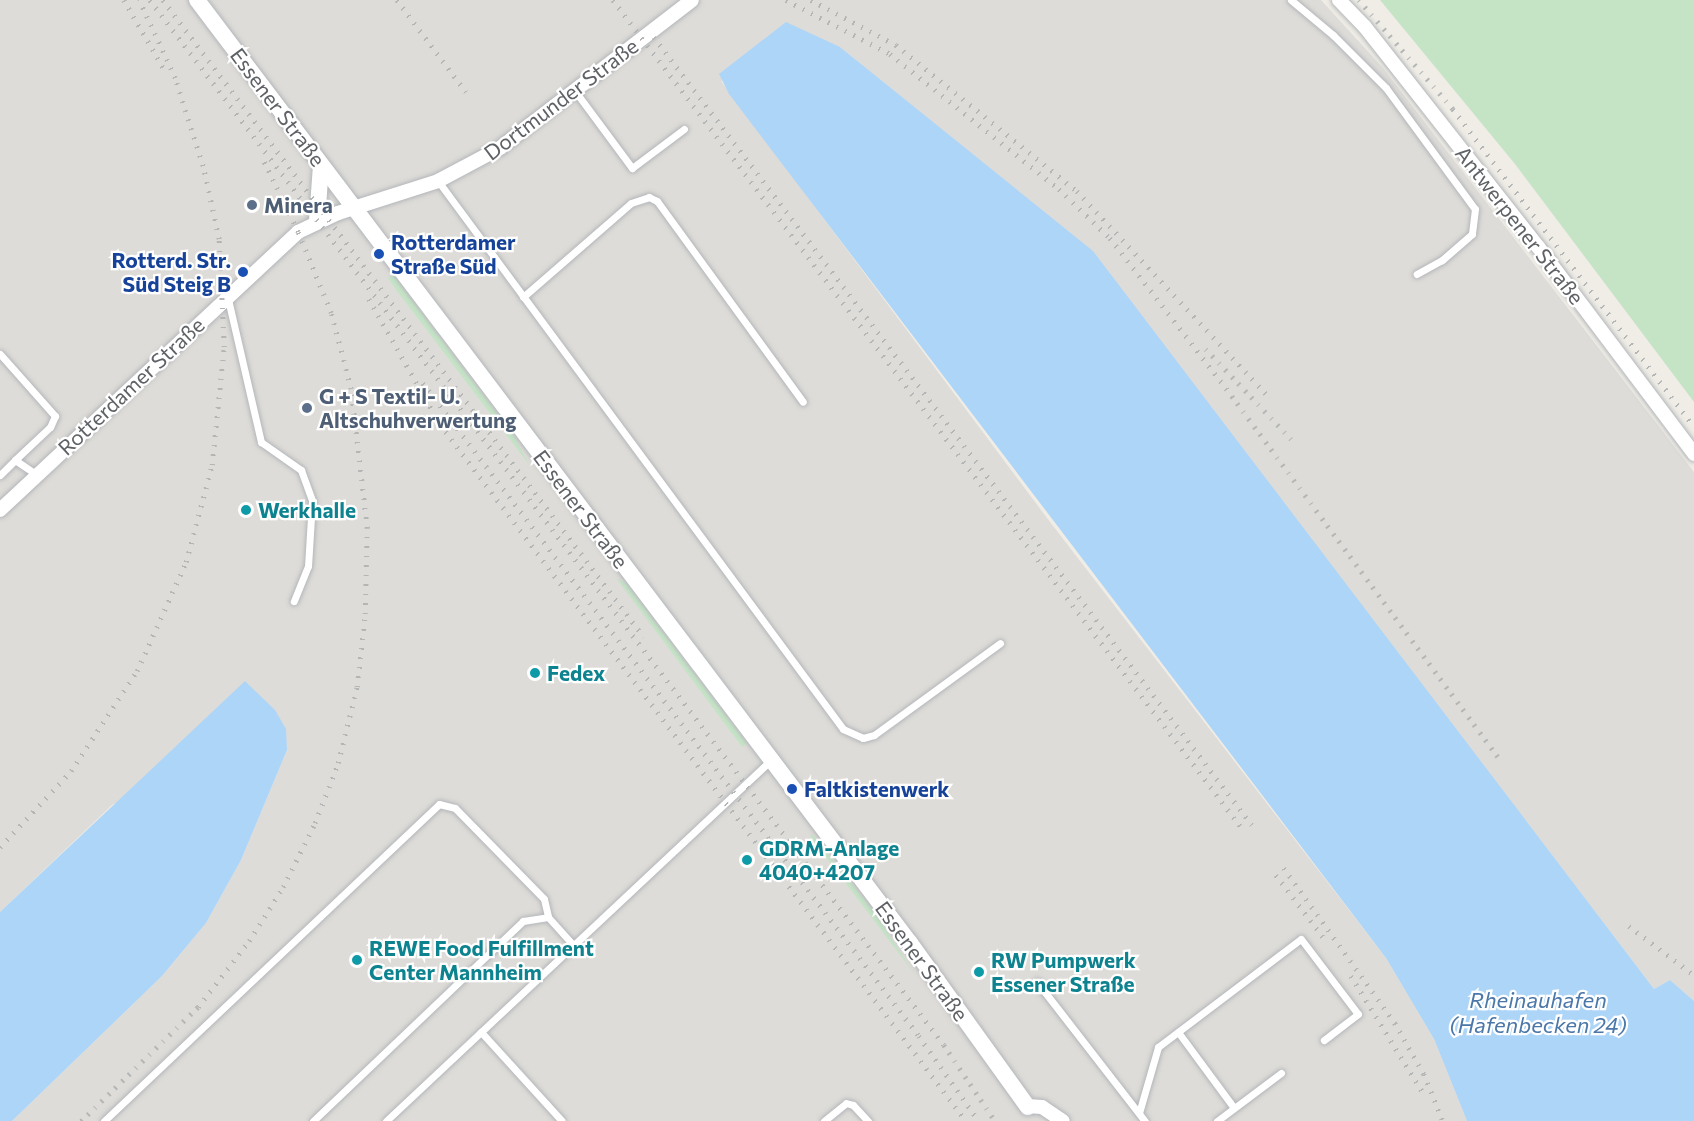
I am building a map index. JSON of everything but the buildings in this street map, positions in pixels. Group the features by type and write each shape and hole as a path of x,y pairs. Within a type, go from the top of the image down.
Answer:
{"street":[{"name":"Essener Straße","path":"196,0 771,760 1029,1111 1042,1107 1063,1121"},
{"name":"Dortmunder Straße","path":"354,207 438,181 500,148 692,0"},
{"name":"Antwerpener Straße","path":"1339,0 1365,27 1539,248 1694,454"},
{"path":"317,221 321,165"},
{"name":"Rotterdamer Straße","path":"0,510 298,232 317,221 354,207"}],"lane":[{"path":"1291,0 1333,35 1386,88 1475,209 1472,234 1442,260 1417,274"},
{"path":"575,91 632,168 684,129"},
{"path":"438,181 843,729 863,738 874,735 1000,643"},
{"path":"524,297 631,203 649,197 657,201 803,402"},
{"path":"228,296 261,442 301,471 312,501 308,566 294,601"},
{"path":"0,354 55,416 50,427 0,475"},
{"path":"15,460 37,475"},
{"path":"386,1121 771,760"},
{"path":"104,1121 439,804 454,808 544,899 548,917 573,945"},
{"path":"313,1121 523,921 548,917"},
{"path":"1139,1113 1158,1047 1301,939 1358,1014 1324,1040"},
{"path":"1037,982 1144,1121"},
{"path":"481,1032 562,1121"},
{"path":"1178,1032 1234,1107"},
{"path":"1217,1121 1281,1073"},
{"path":"825,1121 846,1103 853,1105 868,1121"}],"shaded area":[{"path":"0,0 1321,0 1383,68 1694,472 1694,1001 1670,980 1654,989 1092,252 840,47 721,81 1047,518 1386,958 1434,1039 1467,1121 12,1121 162,976 206,923 241,860 287,750 113,804 0,912"}],"green space":[{"path":"1380,0 1694,0 1694,402 1515,164"},
{"path":"393,274 514,436 530,466 397,291 388,278"},
{"path":"617,579 626,583 747,743 742,747"},
{"path":"812,834 872,909 916,976 810,836"}],"water":[{"name":"Rheinauhafen (Hafenbecken 24)","path":"786,22 840,47 1093,251 1654,989 1670,980 1694,1001 1694,1121 1467,1121 1434,1039 1386,958 729,94 719,74"},
{"path":"245,681 275,710 286,729 287,750 241,860 206,923 162,976 12,1121 0,1121 0,912"}],"railway":[{"path":"124,0 164,69"},
{"path":"0,847 71,771 137,671 186,562 212,465 224,347 219,239 203,166 175,78 139,0"},
{"path":"150,0 944,1045 995,1121"},
{"path":"163,0 644,637"},
{"path":"397,0 466,92"},
{"path":"613,0 1244,831"},
{"path":"786,0 890,54 1059,189 1110,238 1232,396 1498,757"},
{"path":"811,0 896,45 1077,191 1268,396"},
{"path":"1359,0 1453,109 1694,426"},
{"path":"654,37 1252,825"},
{"path":"81,1121 198,1007 249,941 283,887 315,823 338,763 357,687 365,614 367,528 351,389 331,313 298,232 262,158"},
{"path":"369,299 440,424 966,1121"},
{"path":"1206,349 1291,439"},
{"path":"423,383 919,1036 979,1121"},
{"path":"1284,868 1395,1023 1424,1074 1443,1121"},
{"path":"1276,875 1323,937"},
{"path":"1629,926 1694,975"},
{"path":"1351,976 1425,1096"}],"place":[{"name":"Minera","path":"252,205"},
{"name":"Rotterdamer Straße Süd","path":"379,254"},
{"name":"Rotterd. Str. Süd Steig B","path":"243,272"},
{"name":"G + S Textil- U. Altschuhverwertung","path":"307,408"},
{"name":"Werkhalle","path":"246,510"},
{"name":"Fedex","path":"535,673"},
{"name":"Faltkistenwerk","path":"792,789"},
{"name":"GDRM-Anlage 4040+4207","path":"747,860"},
{"name":"REWE Food Fulfillment Center Mannheim","path":"357,960"},
{"name":"RW Pumpwerk Essener Straße","path":"979,972"}]}
